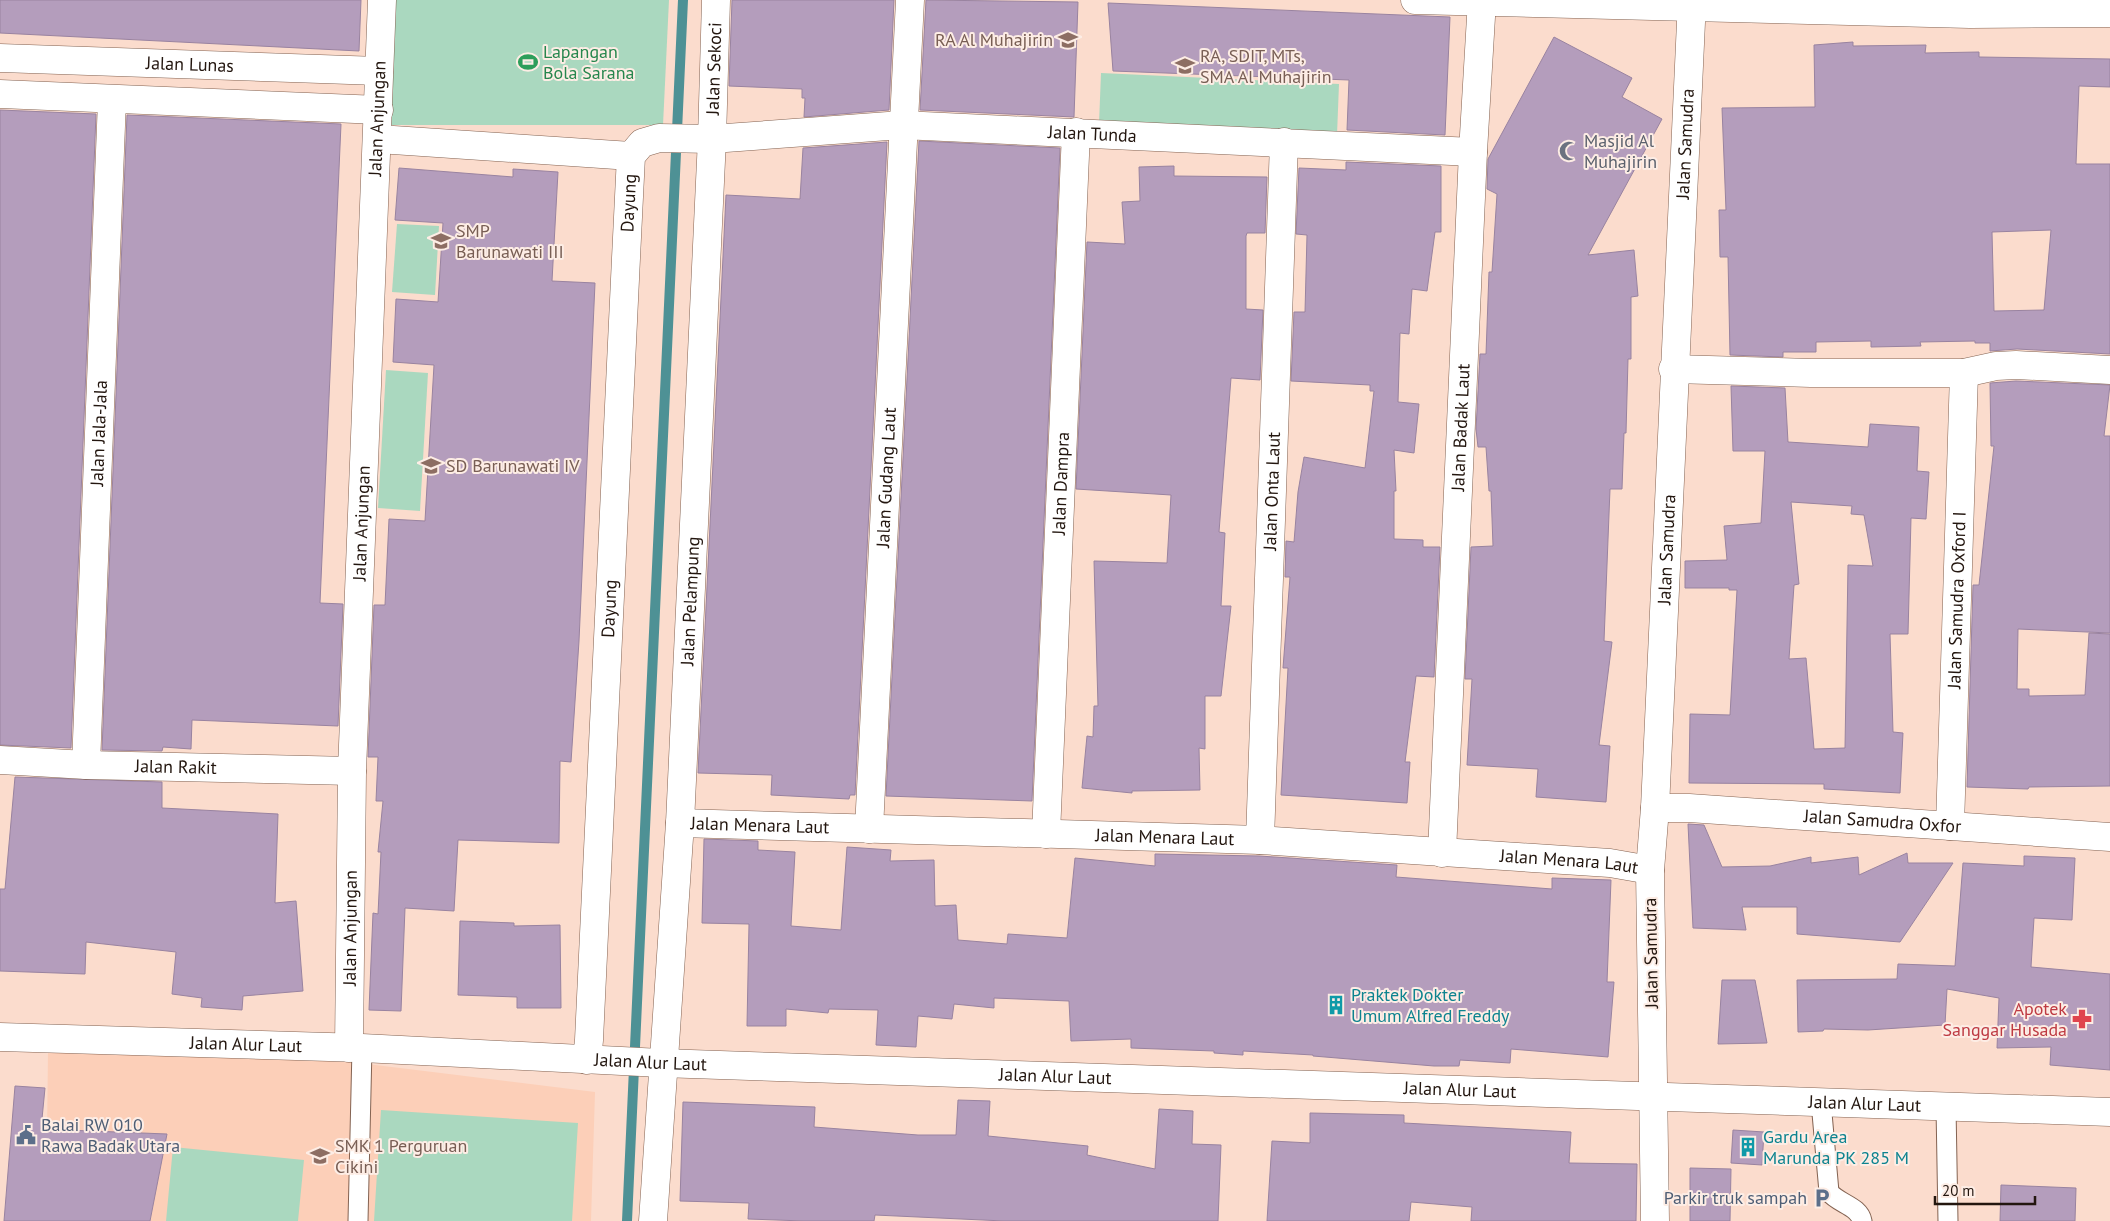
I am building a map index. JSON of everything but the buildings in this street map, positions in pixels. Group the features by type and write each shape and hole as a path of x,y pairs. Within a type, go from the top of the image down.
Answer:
{"street":[{"name":"Jalan Anjungan","path":"356,1048 352,771 382,0"},
{"name":"Jalan Sekoci","path":"701,139 716,0"},
{"name":"Jalan Gudang Laut","path":"869,829 902,125 910,0"},
{"path":"1415,0 1971,7 2110,13"},
{"name":"Jalan Badak Laut","path":"1442,853 1473,152 1482,1"},
{"name":"Jalan Samudra","path":"1655,1221 1650,870 1691,3"},
{"name":"Jalan Lunas","path":"0,58 379,71"},
{"path":"0,94 379,110"},
{"name":"Jalan Jala-Jala","path":"86,764 112,100"},
{"name":"Jalan Tunda","path":"701,139 902,125 1473,152"},
{"name":"Jalan Dampra","path":"1046,834 1076,132"},
{"path":"378,139 631,156 642,143 659,138 701,139"},
{"name":"Jalan Pelampung","path":"653,1221 680,823 701,139"},
{"name":"Jalan Onta Laut","path":"1260,840 1284,142"},
{"name":"Dayung","path":"592,1060 590,1020 631,156"},
{"path":"1673,369 1811,373 1964,373 1996,366 2016,365 2110,370"},
{"name":"Jalan Samudra Oxford I","path":"1950,826 1964,373"},
{"name":"Jalan Rakit","path":"0,760 352,771"},
{"name":"Jalan Samudra Oxfor","path":"1654,808 1689,808 2110,837"},
{"name":"Jalan Menara Laut","path":"680,823 1260,840 1610,863 1650,870"},
{"name":"Jalan Alur Laut","path":"0,1038 356,1048 663,1063 2110,1112"}],"lane":[{"path":"356,1048 358,1221"},
{"path":"1821,1102 1829,1192 1834,1198 1855,1209 1862,1221"},
{"path":"1946,1107 1948,1221"}],"shaded area":[{"name":"SMK 1 Perguruan Cikini","path":"48,1052 351,1062 595,1092 591,1221 46,1221"}],"green space":[{"name":"Lapangan Bola Sarana","path":"393,0 669,0 663,125 388,125"},
{"path":"1101,73 1339,84 1337,135 1099,124"},
{"path":"397,224 439,226 435,295 392,292"},
{"path":"386,370 428,373 420,511 378,508"},
{"path":"381,1110 578,1123 572,1221 374,1221"},
{"path":"173,1147 304,1160 298,1221 166,1221"}],"waterway":[{"path":"627,1221 683,0"}],"place":[{"name":"RA Al Muhajirin","path":"1068,40"},
{"name":"Lapangan Bola Sarana","path":"528,62"},
{"name":"RA, SDIT, MTs, SMA Al Muhajirin","path":"1185,66"},
{"name":"Masjid Al Muhajirin","path":"1569,151"},
{"name":"SMP Barunawati III","path":"441,241"},
{"name":"SD Barunawati IV","path":"431,466"},
{"name":"Praktek Dokter Umum Alfred Freddy","path":"1336,1005"},
{"name":"Apotek Sanggar Husada","path":"2082,1019"},
{"name":"Balai RW 010 Rawa Badak Utara","path":"26,1135"},
{"name":"Gardu Area Marunda PK 285 M","path":"1748,1147"},
{"name":"SMK 1 Perguruan Cikini","path":"320,1156"},
{"name":"Parkir truk sampah","path":"1822,1198"}]}
